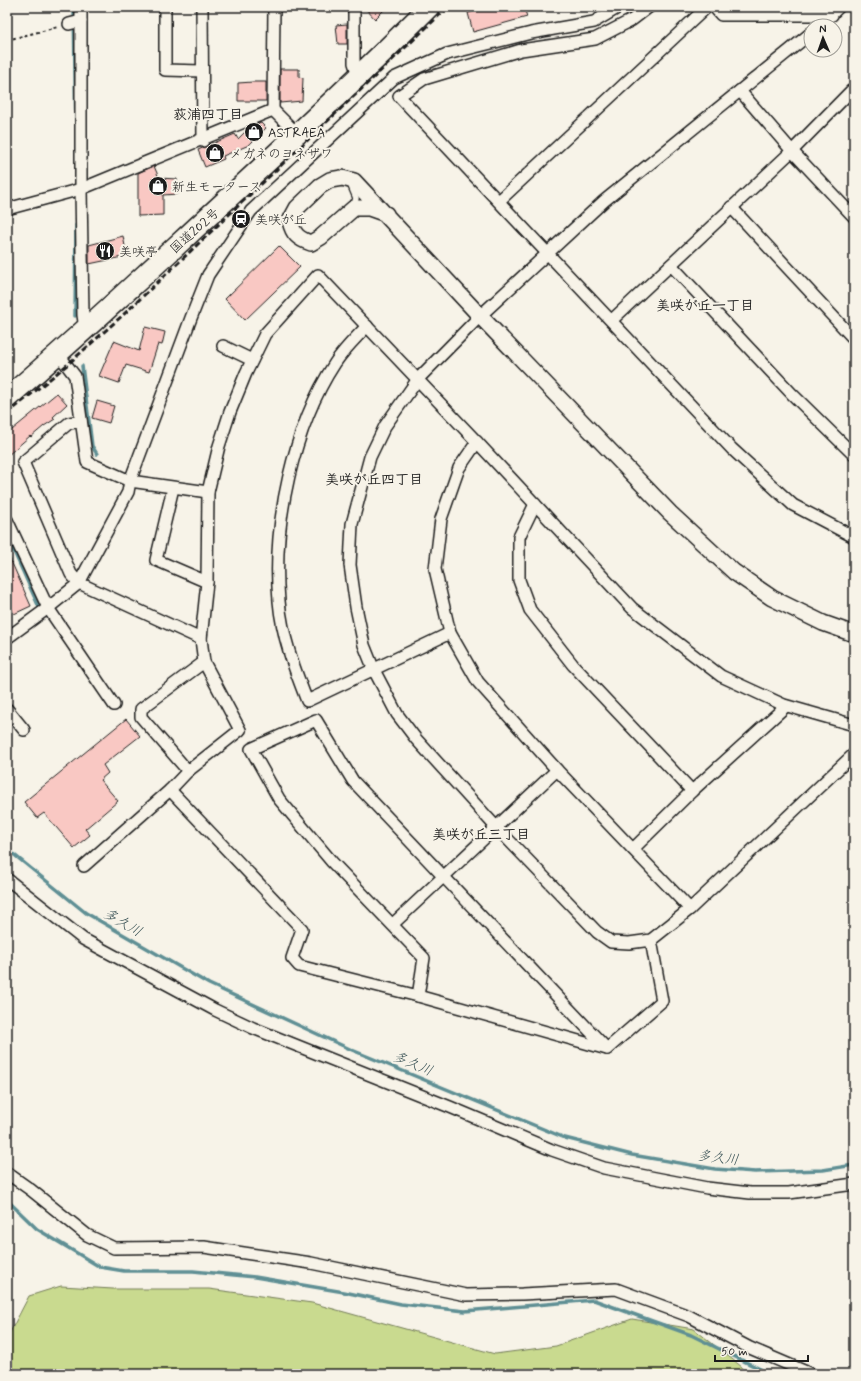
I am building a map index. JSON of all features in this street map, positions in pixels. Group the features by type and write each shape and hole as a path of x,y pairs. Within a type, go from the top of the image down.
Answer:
{"highway":[{"name":"国道202号","path":"7,398 59,355 85,329 298,135 359,78 429,7"}],"street":[{"path":"81,7 76,190 85,329"},
{"path":"164,7 164,70 202,71"},
{"path":"202,7 203,141"},
{"path":"274,7 273,110 298,135"},
{"path":"354,7 354,63 359,78"},
{"path":"7,638 79,583 128,492 130,481 208,275 251,211 394,78 447,54 531,33 594,22 619,7"},
{"path":"649,7 632,20 595,39 521,50 424,79 399,96 549,253 732,449 793,505 854,537"},
{"path":"499,201 707,7"},
{"path":"714,7 721,15 835,11"},
{"path":"828,18 835,11"},
{"path":"69,24 81,21"},
{"path":"803,40 604,201 480,316 418,379 385,426 370,457 352,524 350,565 356,607 364,645 374,670 397,714 416,740 496,827 597,932 611,942 629,943 651,940 690,909 854,754"},
{"path":"612,320 792,151 852,90 854,93"},
{"path":"740,91 792,151 854,217"},
{"path":"7,209 76,190 203,141 273,110"},
{"path":"386,214 369,208 354,208 321,237 311,242 300,239 292,230 290,220 297,208 320,186 330,180 342,178 354,180 386,214 480,316 670,513 734,572 772,598 823,623 854,634"},
{"path":"731,207 854,339"},
{"path":"671,265 792,394 854,455"},
{"path":"84,866 170,790 188,771 240,730 204,662 201,639 207,582 208,492 230,412 252,360 265,334 318,275 418,379 632,608 721,676 786,706 854,726"},
{"path":"367,326 336,362 310,406 283,503 278,551 279,602 289,653 307,700 374,670 450,633"},
{"path":"223,346 252,360"},
{"path":"59,355 75,376 80,421 87,462 130,481 208,492"},
{"path":"80,421 69,423 23,462 72,574 79,583 201,639"},
{"path":"477,442 459,468 441,519 435,569 450,633 478,682 558,770 690,909"},
{"path":"172,488 156,560 207,582"},
{"path":"535,504 519,538 519,580 530,610 573,665 692,790"},
{"path":"7,520 48,608 114,705"},
{"path":"188,771 141,717 141,709 204,662"},
{"path":"633,848 692,790 786,706"},
{"path":"7,709 24,730"},
{"path":"418,996 424,958 332,862 279,799 252,749 316,720 353,782 444,875 607,1049"},
{"path":"393,924 558,770"},
{"path":"170,790 302,929 292,958 299,966 418,996 607,1049"},
{"path":"7,879 83,939 215,1010 253,1028 443,1104 552,1150 604,1168 707,1188 750,1193 789,1193 854,1184"},
{"path":"607,1049 662,1001 651,940"},
{"path":"7,1173 32,1190 87,1235 114,1248 204,1247 311,1263 466,1295 522,1294 616,1289 689,1316 750,1348 811,1374"}],"lane":[{"path":"342,178 353,188 356,198 354,208"}],"path":[{"path":"7,40 69,24"}],"green space":[{"path":"61,1286 113,1289 209,1289 312,1303 495,1354 556,1346 632,1319 694,1329 742,1367 744,1374 7,1374 7,1338 29,1296"}],"building":[{"path":"364,7 387,7 375,19"},
{"path":"477,7 524,7 527,17 473,32 468,13 478,10"},
{"path":"347,24 347,44 338,44 336,25"},
{"path":"280,69 299,69 299,77 303,78 302,101 280,103"},
{"path":"266,82 266,101 238,101 238,83"},
{"name":"メガネのヨネザワ","path":"261,123 266,128 249,145 223,156 224,159 205,167 198,150 235,134 238,139 250,127"},
{"name":"新生モータース","path":"154,166 159,178 177,179 178,194 163,195 163,215 138,216 138,173"},
{"name":"美咲亭","path":"123,236 127,256 89,264 89,245"},
{"path":"279,246 300,267 245,320 225,299"},
{"path":"145,327 165,332 162,345 158,344 149,372 126,365 119,383 99,376 114,341 139,351"},
{"path":"57,393 67,404 53,417 55,419 31,437 30,436 7,456 7,434"},
{"path":"97,401 114,406 109,423 92,418"},
{"path":"7,552 31,606 14,614 7,599"},
{"path":"126,719 140,736 103,765 108,773 100,780 118,801 85,829 90,835 74,848 44,813 37,818 24,802"}],"waterway":[{"path":"74,7 76,139"},
{"path":"75,316 76,225"},
{"path":"82,366 92,446 97,454"},
{"path":"7,536 39,607"},
{"name":"多久川","path":"7,849 86,913 209,984 352,1050 565,1138 632,1155 715,1169 755,1172 823,1170 854,1165"},
{"path":"7,1200 37,1229 100,1267 124,1271 193,1271 255,1277 344,1292 401,1304 465,1311 594,1300 691,1335 770,1374"}],"railway":[{"path":"7,414 67,365 122,316 448,7"}],"place":[{"name":"ASTRAEA","path":"254,132"},
{"name":"メガネのヨネザワ","path":"215,153"},
{"name":"新生モータース","path":"158,186"},
{"name":"美咲が丘","path":"241,219"},
{"name":"美咲亭","path":"105,251"}],"district":[{"name":"荻浦四丁目","path":"208,114"},
{"name":"美咲が丘一丁目","path":"705,305"},
{"name":"美咲が丘四丁目","path":"374,479"},
{"name":"美咲が丘三丁目","path":"481,834"}]}
